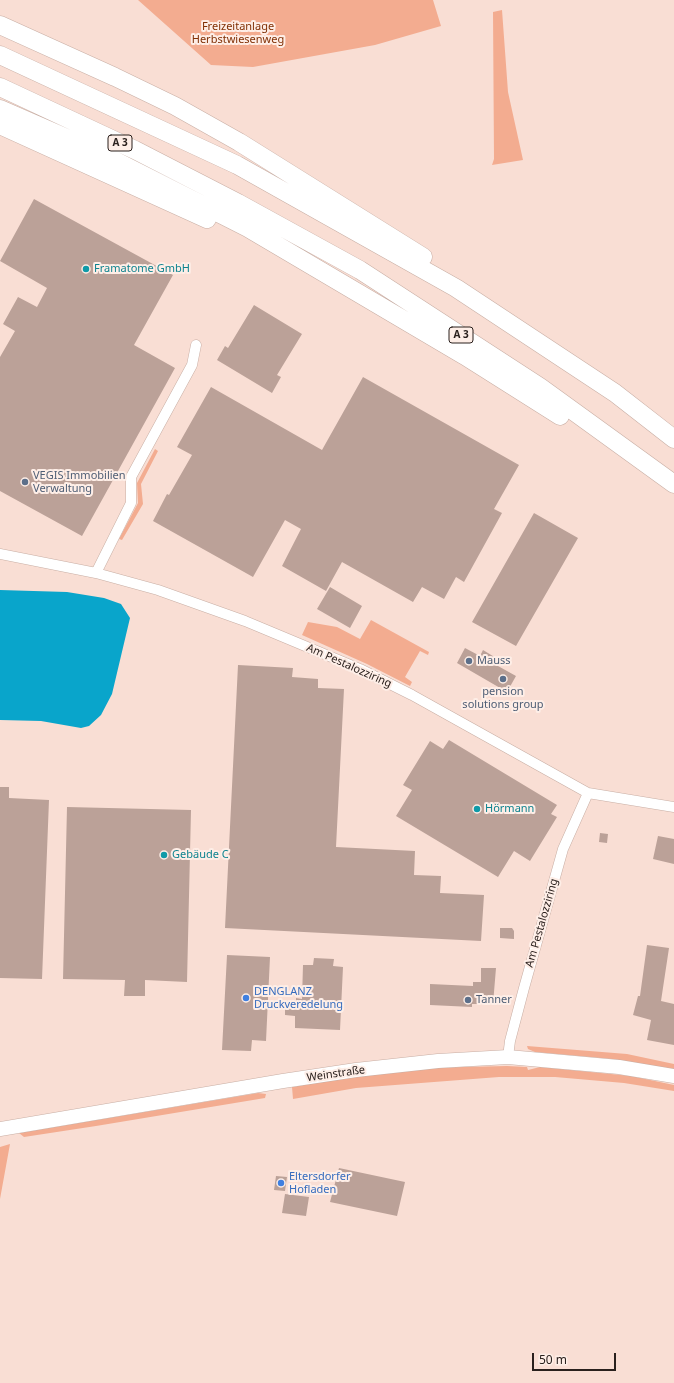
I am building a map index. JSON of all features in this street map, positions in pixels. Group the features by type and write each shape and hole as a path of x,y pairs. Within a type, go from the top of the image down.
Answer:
{"highway":[{"path":"0,25 175,106 239,142 421,256 456,288"},
{"path":"0,55 237,165 456,288 615,393 674,439"},
{"name":"A 3","path":"0,87 135,150 225,196 360,270 540,387 674,484"},
{"path":"0,109 94,150 248,228 321,270 545,405 636,470 674,492"},
{"path":"0,125 174,205 321,270"}],"main road":[{"name":"Weinstraße","path":"0,1129 356,1070 438,1061 508,1057 619,1067 674,1076"}],"street":[{"path":"96,573 131,503 131,477 192,365 196,345"},
{"name":"Am Pestalozziring","path":"0,554 96,573 158,590 229,615 360,669 412,695 588,793 674,807"},
{"name":"Am Pestalozziring","path":"508,1057 510,1041 524,988 563,849 588,793"}],"green space":[{"name":"Freizeitanlage Herbstwiesenweg","path":"138,0 433,0 441,26 375,45 253,67 211,65"},
{"path":"502,10 508,92 523,160 492,165 494,159 493,12"},
{"path":"155,449 158,451 141,484 143,504 122,540 119,539 138,503 137,483"},
{"path":"371,620 429,652 428,655 420,651 405,677 412,682 410,686 367,664 302,635 308,622 337,627 360,639"},
{"path":"527,1046 627,1054 674,1064 674,1070 612,1059 535,1052 528,1049"},
{"path":"527,1067 528,1070 540,1067 631,1076 674,1085 674,1091 624,1083 555,1077 499,1077 356,1088 293,1099 292,1087 344,1078 421,1068"},
{"path":"258,1093 266,1094 265,1098 24,1137 19,1133"},
{"path":"10,1144 0,1199 0,1147"}],"water":[{"path":"0,590 67,592 104,598 121,604 130,618 112,694 101,715 89,726 81,728 41,721 0,720"}],"building":[{"path":"34,199 173,275 134,345 175,368 82,536 0,491 0,357 15,331 3,324 18,297 37,307 47,288 0,261"},
{"path":"254,305 302,334 277,375 281,377 272,393 217,360 225,346 228,348"},
{"path":"363,377 519,465 494,509 502,513 464,582 456,577 444,599 422,587 413,602 342,562 326,591 282,566 301,529 285,520 253,577 153,521 167,494 169,495 192,455 177,447 211,387 322,450"},
{"path":"534,513 578,538 516,646 472,622"},
{"path":"330,587 362,606 350,628 317,609"},
{"path":"465,648 480,656 483,650 501,661 498,666 516,676 507,692 457,663"},
{"path":"238,665 293,668 292,677 318,679 318,688 344,689 336,847 415,851 414,875 441,876 440,893 484,895 481,941 225,928"},
{"name":"Hörmann","path":"449,740 557,805 551,814 557,817 530,861 514,851 498,877 396,816 412,790 403,785 430,741 443,749"},
{"path":"0,787 9,787 9,798 49,800 42,979 0,978"},
{"path":"67,807 191,810 187,982 145,980 145,996 124,996 125,980 63,979"},
{"path":"600,833 608,834 607,843 599,842"},
{"path":"658,836 674,839 674,864 653,859"},
{"path":"500,928 512,928 514,931 514,939 500,938"},
{"path":"647,945 669,948 661,1001 674,1004 674,1045 647,1040 651,1020 633,1015 638,996 640,996"},
{"name":"DENGLANZ Druckveredelung","path":"227,955 270,957 266,1041 252,1040 251,1051 222,1050"},
{"path":"314,958 334,959 333,966 343,967 340,1030 295,1028 295,1016 285,1015 285,1006 296,1006 296,998 302,999 303,965 313,965"},
{"path":"481,968 496,968 493,1004 472,1004 472,1007 430,1005 430,984 473,986 473,982 481,982"},
{"path":"339,1168 405,1182 397,1216 330,1202"},
{"path":"276,1176 287,1177 285,1191 274,1190"},
{"path":"285,1194 309,1197 306,1216 282,1213"}],"place":[{"name":"Framatome GmbH","path":"86,269"},
{"name":"VEGIS Immobilien Verwaltung","path":"25,482"},
{"name":"Mauss","path":"469,661"},
{"name":"pension solutions group","path":"503,679"},
{"name":"Hörmann","path":"477,809"},
{"name":"Gebäude C","path":"164,855"},
{"name":"DENGLANZ Druckveredelung","path":"246,998"},
{"name":"Tanner","path":"468,1000"},
{"name":"Eltersdorfer Hofladen","path":"281,1183"}]}
